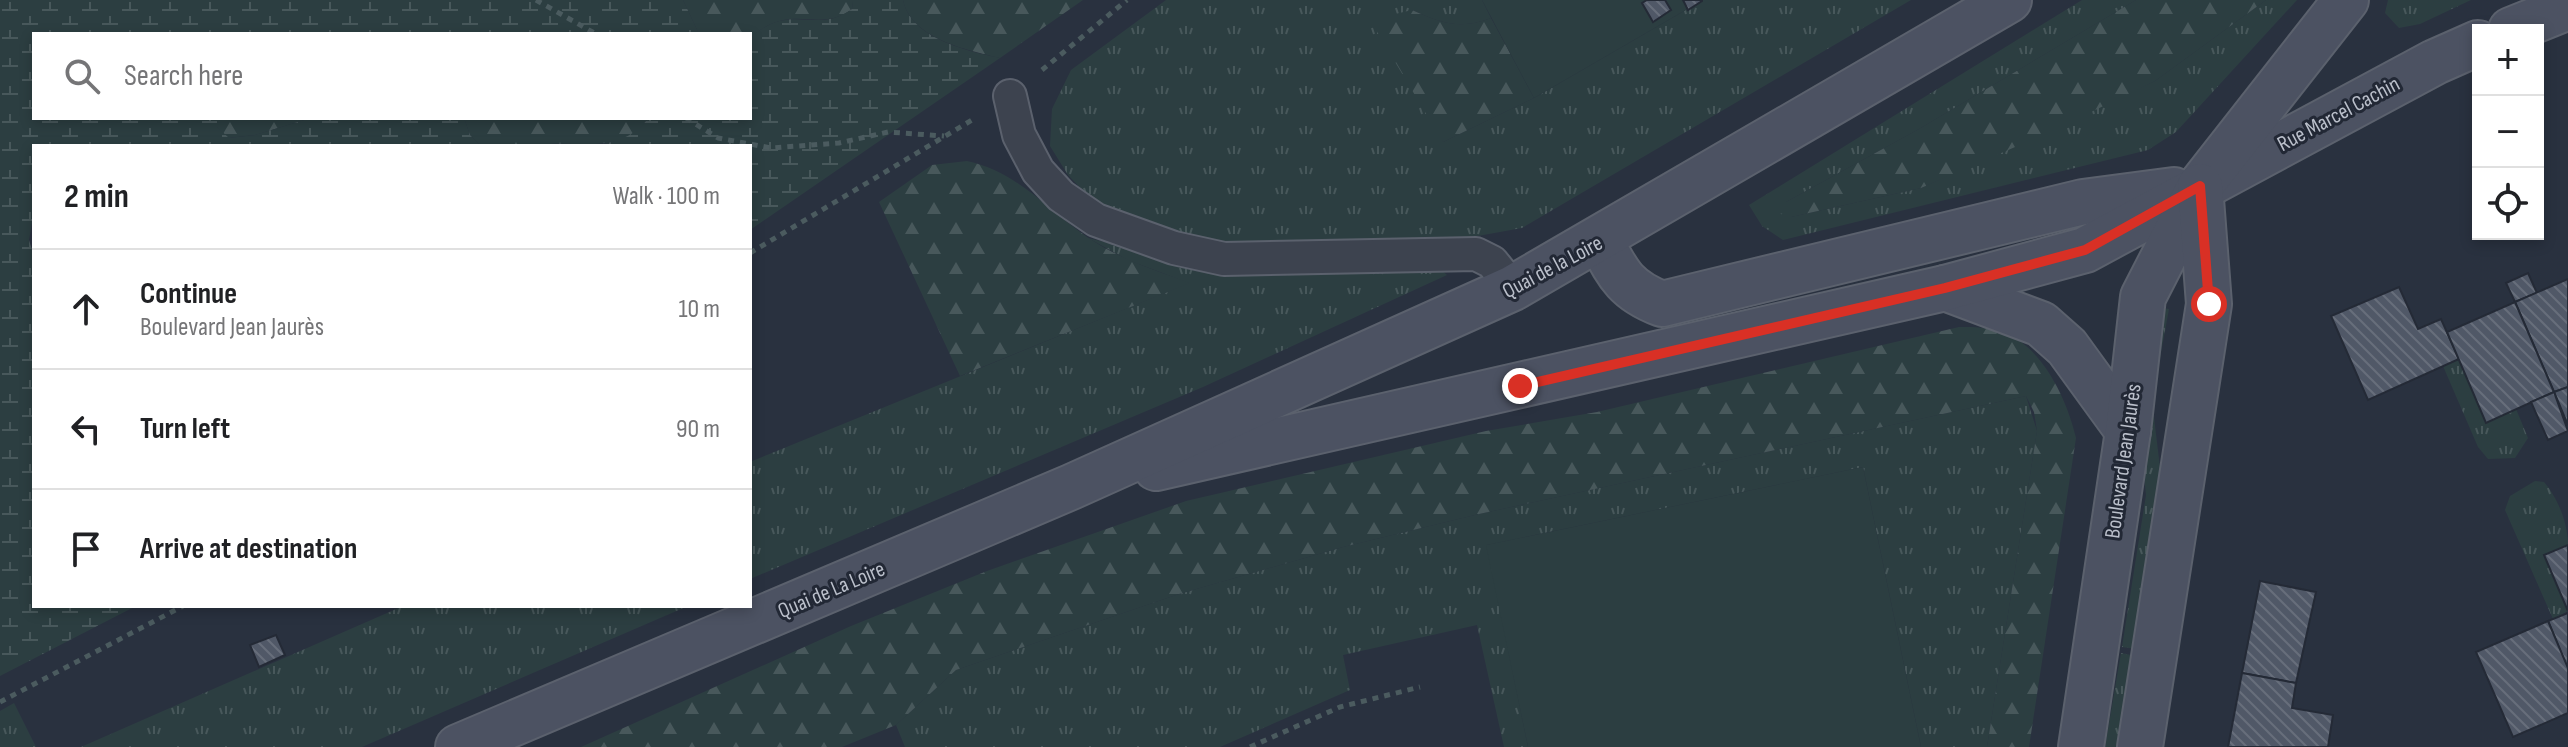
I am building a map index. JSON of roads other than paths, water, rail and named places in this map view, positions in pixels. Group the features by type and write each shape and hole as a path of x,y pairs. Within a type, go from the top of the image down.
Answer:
{"main road":[{"name":"Quai de la Loire","path":"1071,487 1513,288 2009,0"},
{"name":"Boulevard Jean Jaurès","path":"2081,747 2128,431 2143,297 2200,186 2346,0"},
{"path":"2526,24 2568,7"},
{"name":"Rue Marcel Cachin","path":"1071,487 1358,425 1945,288 2085,250 2200,186 2435,62 2472,46"},
{"path":"1600,240 1621,278 1639,295 1662,304 2083,202 2200,186 2209,304 2140,747"},
{"path":"1945,288 2041,324 2067,347 2128,431"},
{"name":"Quai de La Loire","path":"458,747 1071,487"}],"lane":[{"path":"1010,96 1019,135 1038,171 1061,196 1096,220 1174,248 1224,259 1476,254 1492,262 1513,288"}]}
